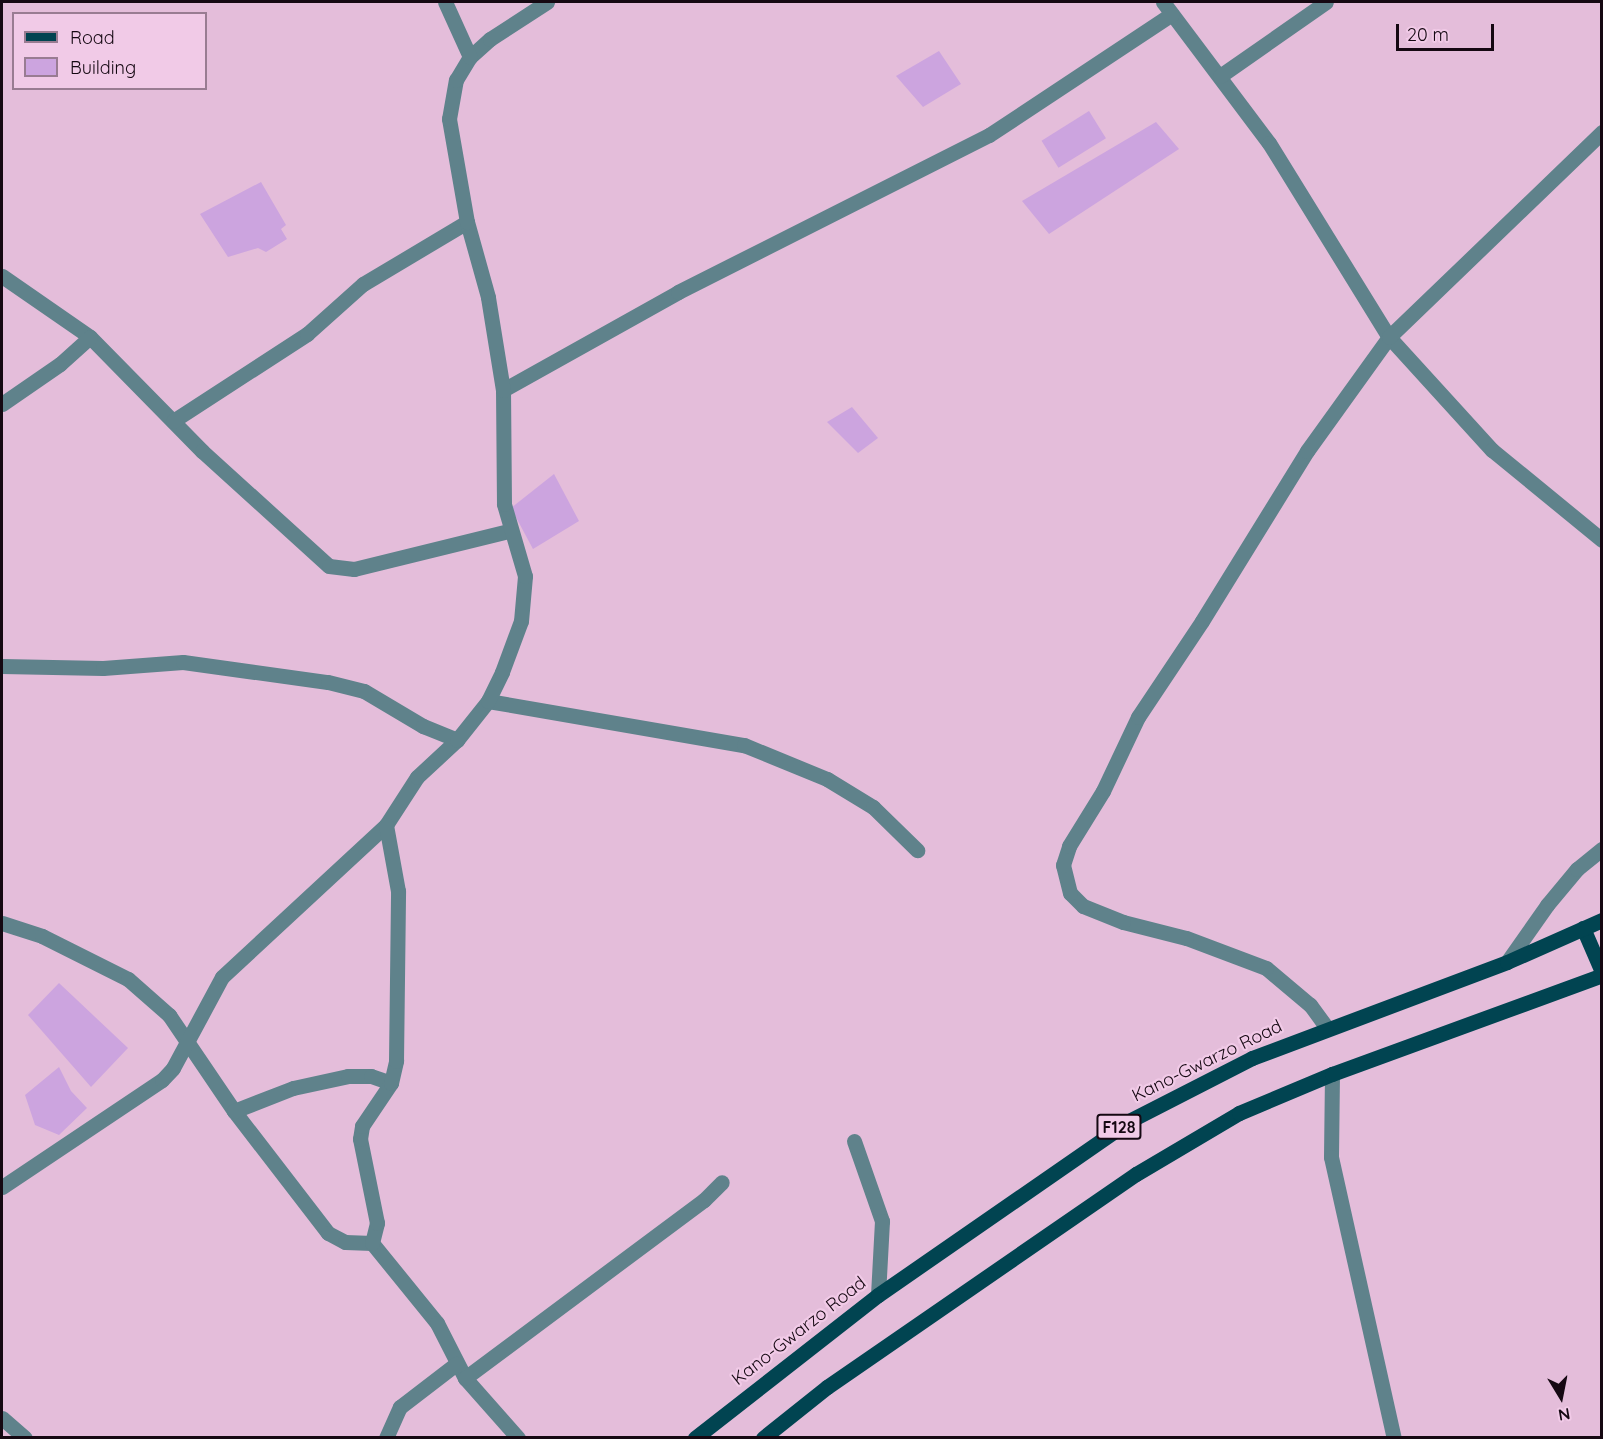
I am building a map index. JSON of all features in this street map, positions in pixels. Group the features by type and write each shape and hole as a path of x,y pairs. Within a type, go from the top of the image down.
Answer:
{"main road":[{"name":"Kano-Gwarzo Road","path":"695,1437 878,1295 1129,1120 1232,1067 1327,1028 1507,962 1602,920"},
{"path":"1583,928 1602,973"},
{"name":"F128","path":"763,1437 827,1387 1136,1174 1239,1113 1332,1074 1602,973"}],"street":[{"path":"446,2 470,57"},
{"path":"2,1187 145,1094 173,1068 222,977 386,825 417,777 457,740 488,700 521,621 526,593 525,576 509,531 502,472 503,390 488,297 467,222 449,119 456,80 470,57 490,39 547,2"},
{"path":"1163,2 1220,76 1313,210 1389,338 1492,450 1602,540"},
{"path":"1220,76 1326,2"},
{"path":"503,390 668,297 988,135 1172,14"},
{"path":"1327,1028 1310,1005 1266,968 1186,938 1123,922 1083,906 1070,893 1063,865 1138,717 1202,621 1306,451 1389,338 1602,132"},
{"path":"173,421 307,334 363,284 467,222"},
{"path":"2,276 90,337 173,421 315,556 340,570 509,531"},
{"path":"2,404 60,364 90,337"},
{"path":"2,666 103,669 183,662 328,682 364,691 423,726 457,740"},
{"path":"488,700 744,745 827,779 873,807 917,850"},
{"path":"372,1244 377,1223 360,1139 362,1126 391,1083 396,1061 400,938 398,891 386,825"},
{"path":"1507,962 1547,905 1577,869 1602,849"},
{"path":"2,923 42,936 128,979 170,1015 186,1044 234,1111 328,1233 345,1242 372,1244 437,1323 465,1378 518,1437"},
{"path":"1332,1074 1331,1157 1394,1437"},
{"path":"234,1111 293,1088 348,1076 382,1078 391,1083"},
{"path":"854,1140 882,1221 878,1295"},
{"path":"465,1378 704,1200 722,1182"},
{"path":"386,1437 400,1407 456,1364"},
{"path":"2,1418 25,1437"}],"building":[{"path":"939,51 961,84 923,107 896,76"},
{"path":"1089,111 1106,138 1058,168 1042,141"},
{"path":"1156,122 1179,149 1049,234 1022,201"},
{"path":"261,182 286,225 281,229 287,239 266,252 258,248 228,257 200,214"},
{"path":"852,407 878,438 858,453 827,422"},
{"path":"554,474 579,521 533,549 511,508"},
{"path":"59,983 128,1048 91,1087 28,1015"},
{"path":"59,1067 71,1091 87,1108 59,1135 35,1125 25,1095"}]}
